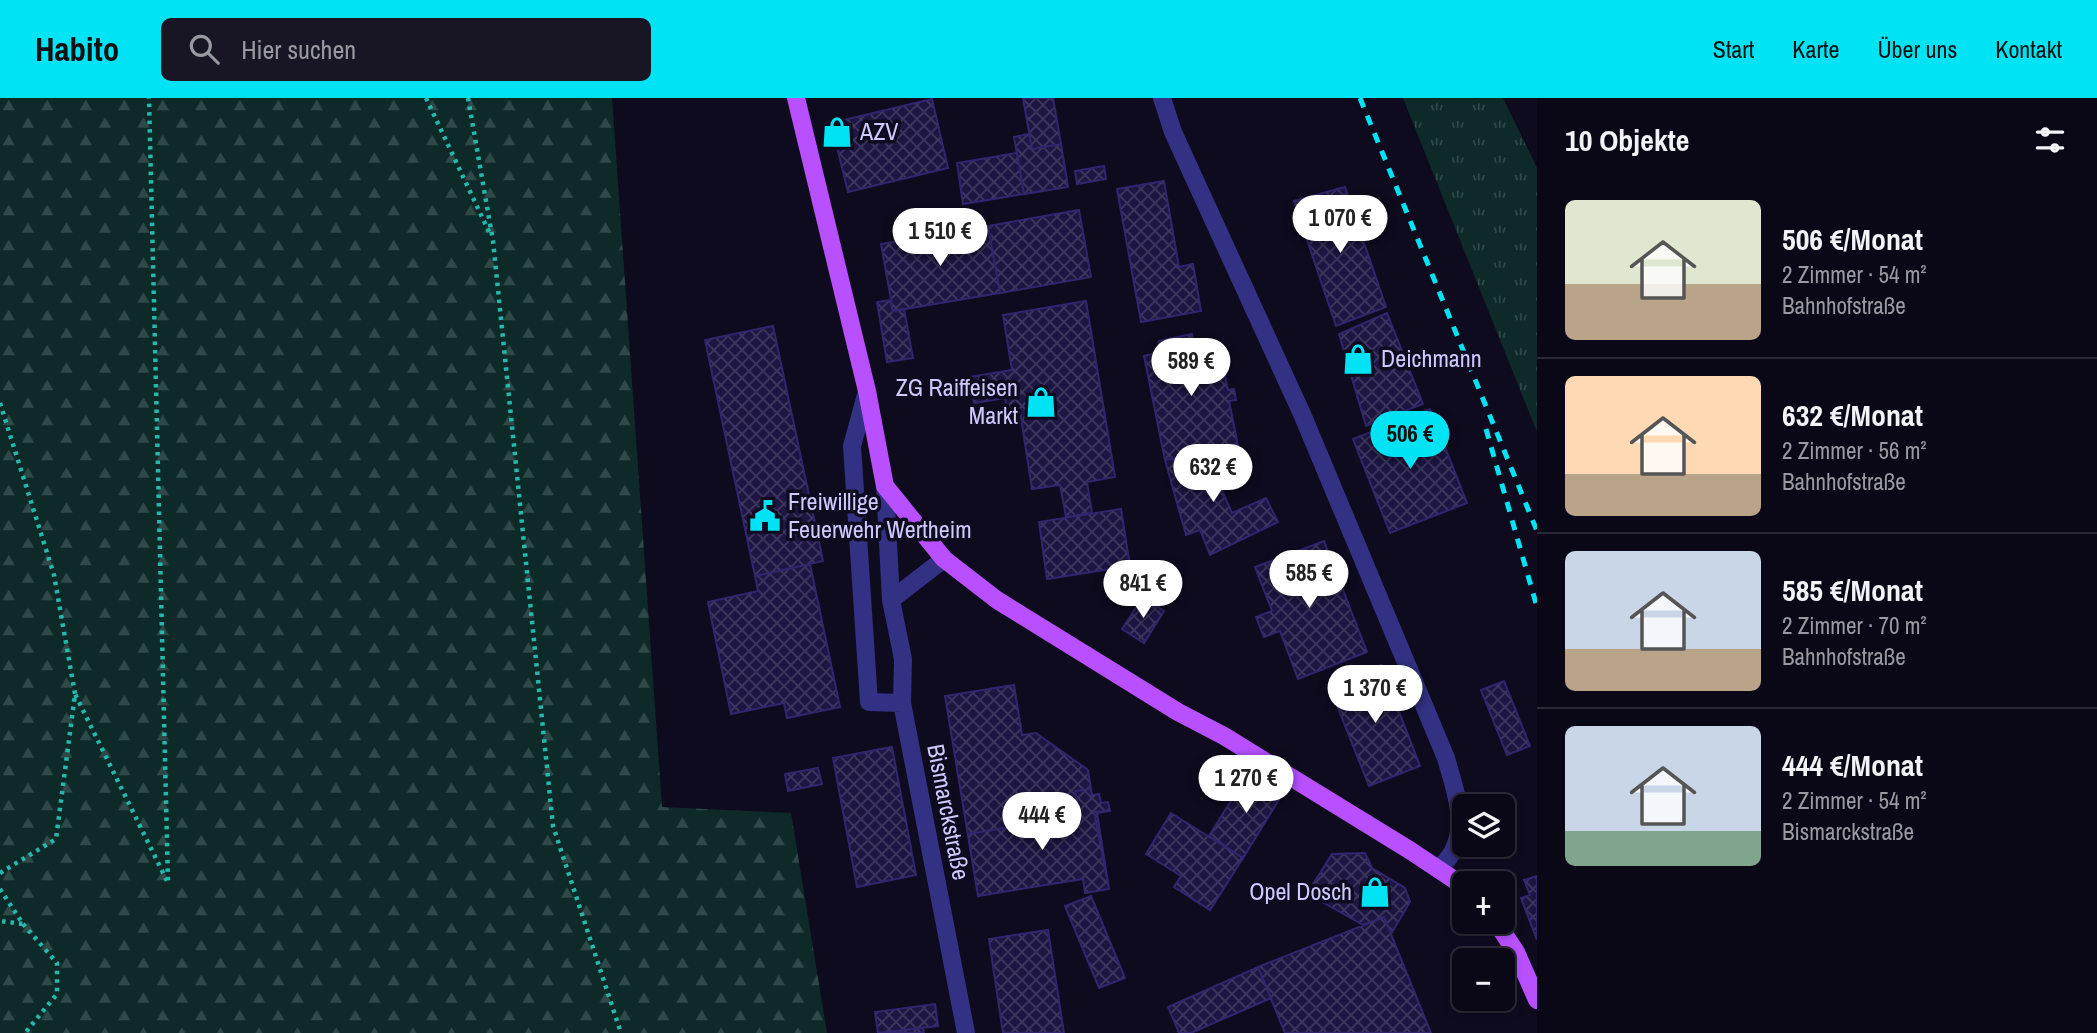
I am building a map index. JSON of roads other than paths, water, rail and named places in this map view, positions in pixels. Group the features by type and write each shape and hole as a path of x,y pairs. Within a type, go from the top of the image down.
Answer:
{"main road":[{"name":"Bismarckstraße","path":"796,98 867,391 885,486"},
{"path":"885,486 944,559 997,600 1178,712 1224,736 1452,878"},
{"path":"1504,934 1516,952 1537,1000"}],"street":[{"path":"1162,98 1173,132 1303,414 1446,758 1460,814 1454,850 1440,869"},
{"path":"867,391 852,446 869,702 902,703"},
{"name":"Bismarckstraße","path":"885,486 891,600 903,659 902,703 966,1033"},
{"path":"891,600 944,559"}],"railway":[{"path":"1360,98 1537,531"},
{"path":"1486,429 1537,607"}],"place":[{"name":"AZV","path":"837,132"},
{"name":"Deichmann","path":"1358,359"},
{"name":"ZG Raiffeisen Markt","path":"1041,402"},
{"name":"Freiwillige Feuerwehr Wertheim","path":"765,516"},
{"name":"Opel Dosch","path":"1375,892"}]}
